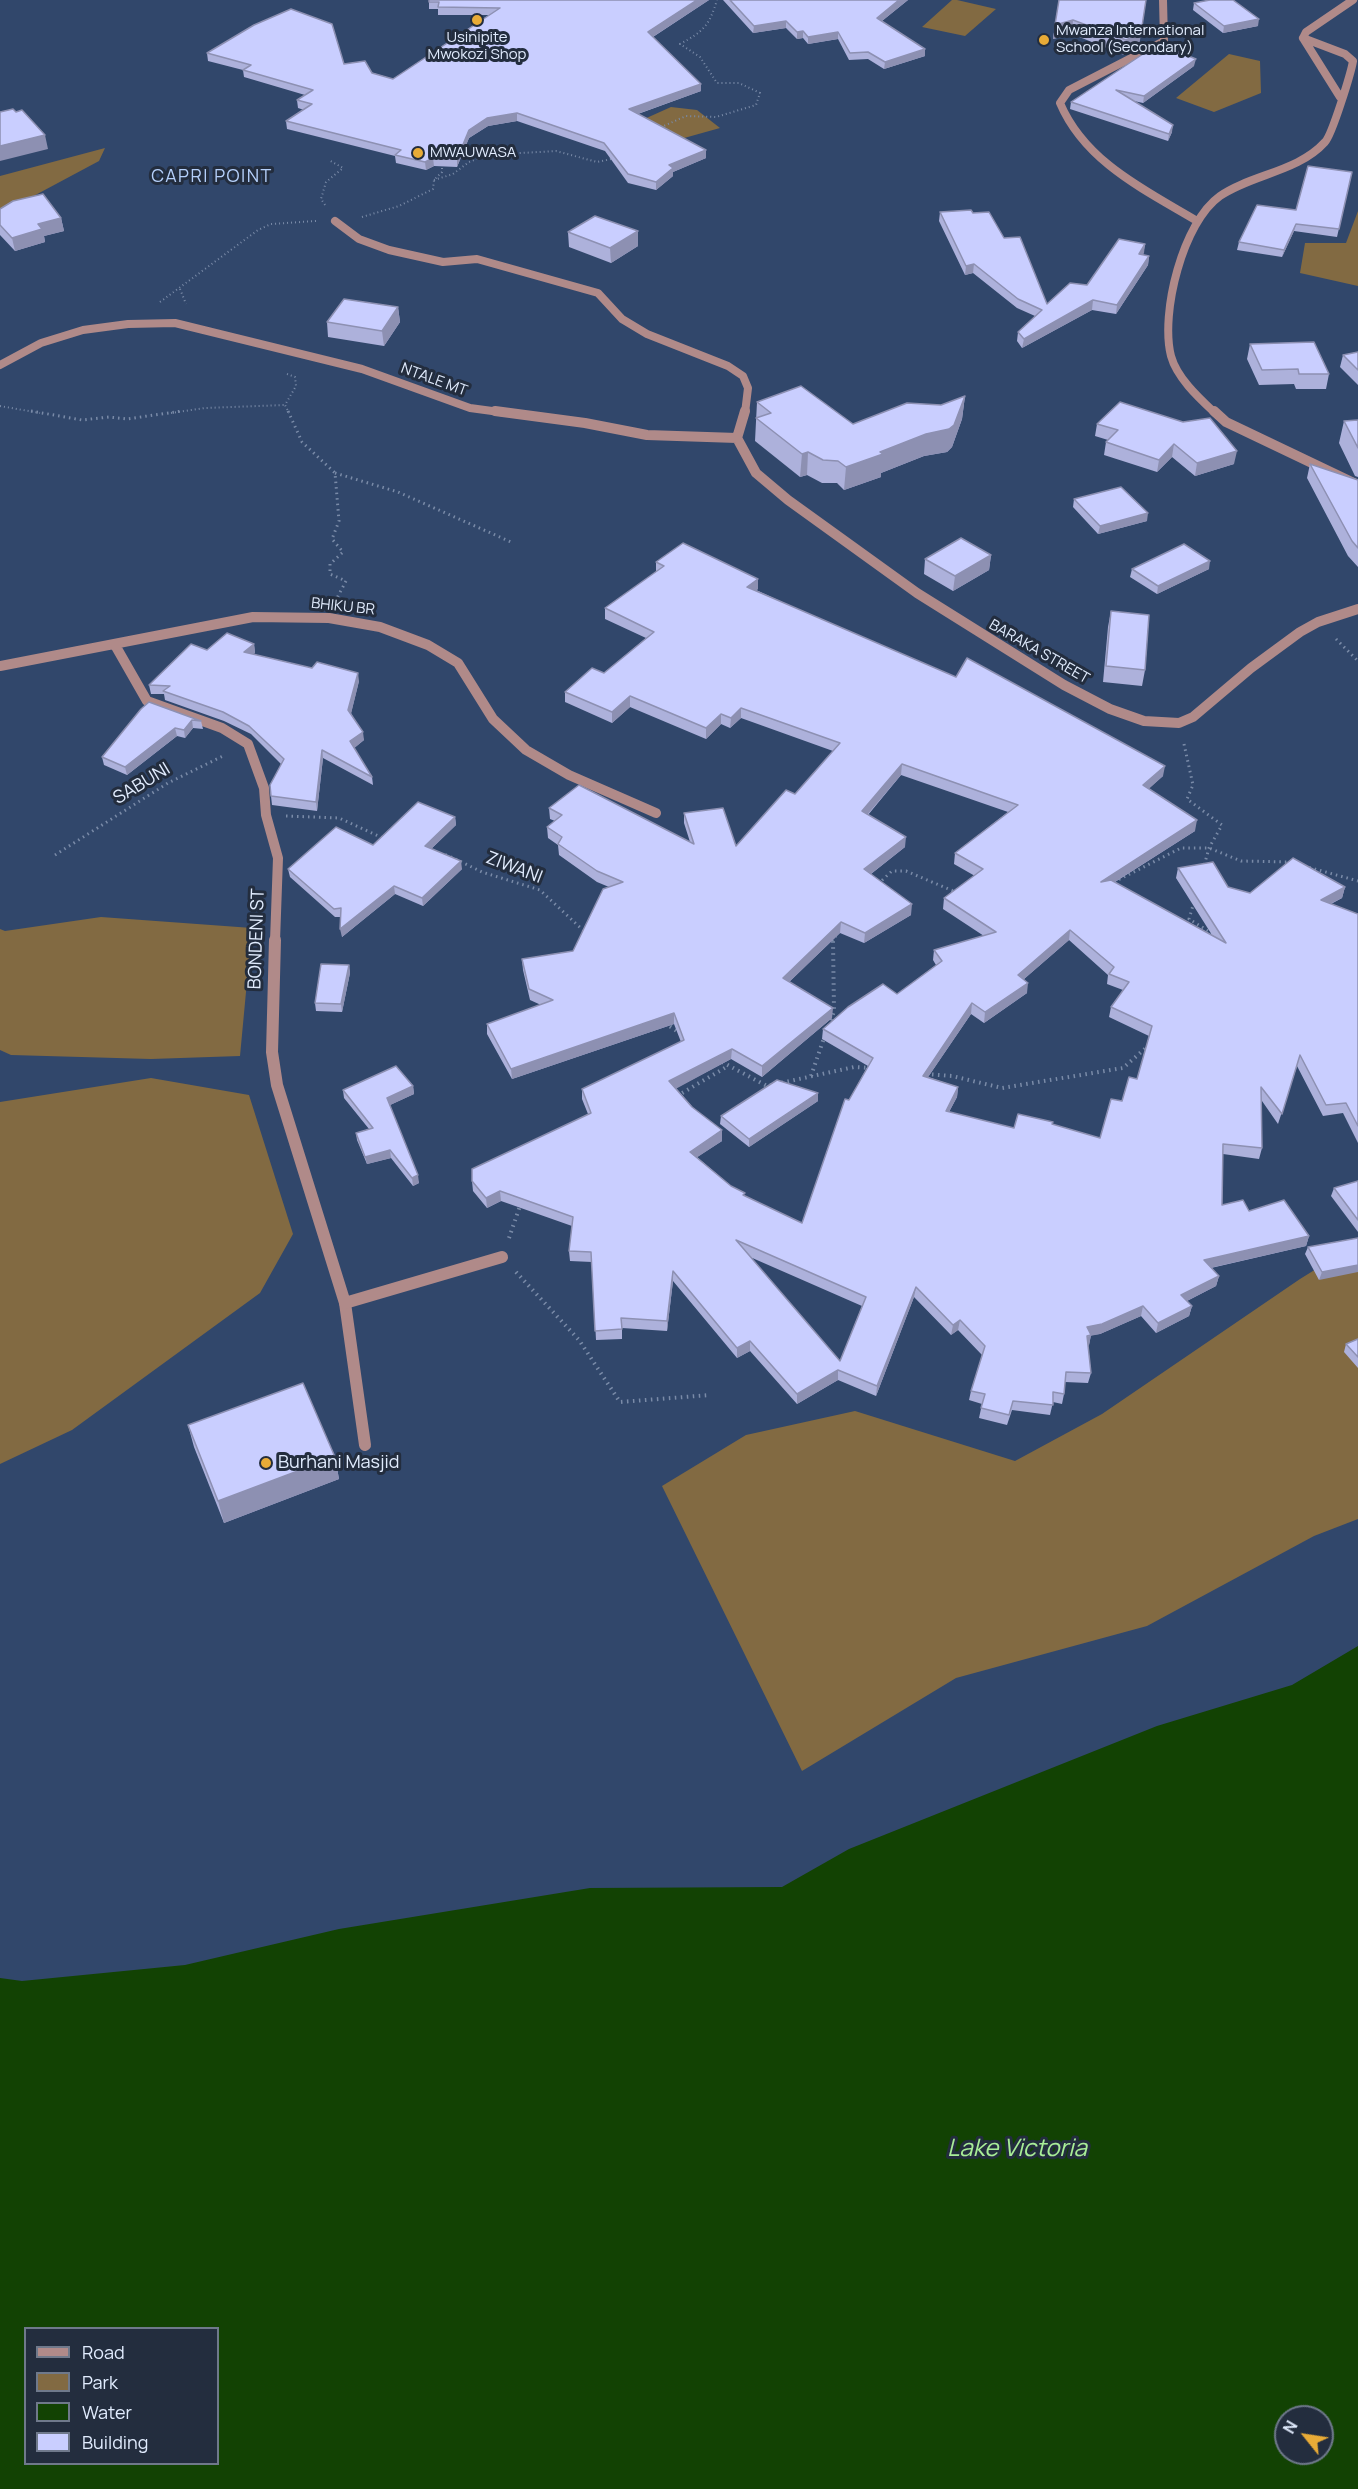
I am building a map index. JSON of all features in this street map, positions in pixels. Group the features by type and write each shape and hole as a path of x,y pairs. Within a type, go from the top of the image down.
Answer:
{"street":[{"path":"1163,0 1164,41 1069,90 1060,103 1064,118 1084,145 1123,174 1197,221"},
{"path":"1303,38 1306,32 1353,0"},
{"path":"1303,38 1340,97"},
{"path":"1303,38 1345,54 1353,61 1351,76 1340,97 1335,121 1325,142 1304,156 1224,194 1209,205 1197,221 1174,284 1167,325 1171,358 1212,412 1226,422 1358,485"},
{"path":"335,221 359,239 389,250 443,261 477,259 598,293 622,319 647,334 677,348 728,366 743,376 747,388 744,420 737,438"},
{"name":"NTALE MT","path":"0,365 28,346 60,334 151,322 195,327 230,338 362,369 470,408 585,423 647,435 737,438"},
{"name":"BARAKA STREET","path":"737,438 756,473 788,500 916,593 1014,656 1125,715 1161,723 1179,723"},
{"path":"1179,723 1204,711 1251,668 1318,622 1358,609"},
{"name":"BHIKU BR","path":"0,666 194,632 252,617 337,619 376,624 413,638 450,657 468,673 492,719 522,746 581,782 656,813"},
{"path":"115,645 147,701 222,728 248,744"},
{"name":"BONDENI ST","path":"248,744 264,788 266,815 278,858 272,1052 277,1085 345,1303 365,1445"},
{"path":"345,1303 502,1257"}],"path":[{"path":"656,129 686,116 716,117 756,105 760,93 740,83 717,83 700,57 680,44 701,32 711,21 717,0"},
{"path":"434,180 453,174 469,162 487,155 556,151 597,162 620,158"},
{"path":"329,159 343,168 326,182 321,199 335,221"},
{"path":"126,325 180,289 258,230 271,224 288,221 335,221 391,211 416,201 433,189 434,180 442,172 442,162"},
{"path":"285,373 295,376 296,386 285,405"},
{"path":"0,406 82,420 109,417 127,419 205,408 285,405"},
{"path":"285,405 302,442 335,473 398,492 511,542"},
{"path":"335,473 339,521 332,539 343,552 330,564 330,574 346,581 335,602 337,619"},
{"path":"1318,622 1358,661"},
{"path":"1179,723 1193,785 1187,799 1222,825 1209,848 1204,868"},
{"name":"SABUNI","path":"55,855 168,783 248,744"},
{"path":"266,815 339,818 390,841"},
{"path":"1112,883 1181,848 1209,848 1241,861 1292,862"},
{"name":"ZIWANI","path":"438,855 447,855 483,872 540,890 588,936"},
{"path":"1303,865 1358,881"},
{"path":"876,886 892,871 906,872 950,888 967,898"},
{"path":"1195,899 1189,919 1214,934 1217,945"},
{"path":"811,1076 834,1011 832,941 840,932"},
{"path":"659,1019 689,1039"},
{"path":"919,1073 952,1076 1002,1088 1123,1068 1149,1045"},
{"path":"718,1060 767,1086 854,1067 875,1069"},
{"path":"667,1103 728,1066"},
{"path":"528,1194 522,1202 502,1257 579,1340 620,1402 710,1395"}],"green space":[{"path":"952,0 996,9 965,36 922,27"},
{"path":"1229,54 1260,61 1261,93 1214,112 1176,98"},
{"path":"671,107 697,110 720,128 652,147 622,129"},
{"path":"105,148 99,161 13,207 0,211 0,176"},
{"path":"1358,211 1358,286 1300,273 1305,243 1346,243"},
{"path":"101,917 252,928 240,1056 151,1059 11,1055 0,1050 0,929 5,931"},
{"path":"151,1078 249,1095 293,1234 260,1293 72,1430 0,1464 0,1102"},
{"path":"1358,1243 1358,1519 1314,1536 1147,1626 956,1678 802,1771 662,1486 746,1435 855,1411 1015,1461 1102,1414 1300,1279"}],"water":[{"name":"Lake Victoria","path":"1358,1646 1358,2489 0,2489 0,1978 22,1981 185,1965 339,1929 590,1888 782,1887 849,1849 1157,1726 1292,1685"}],"building":[{"path":"429,0 697,0 648,32 701,84 629,109 706,150 669,165 673,168 656,182 628,174 604,143 517,113 487,118 469,130 457,159 433,158 425,162 395,155 401,150 286,121 312,104 297,100 313,90 243,70 251,65 207,53 254,25 291,9 332,24 344,64 365,61 372,73 393,79 500,8 438,7 439,2 429,2"},
{"path":"730,0 899,0 877,18 925,49 885,62 868,52 850,53 838,32 808,37 803,31 797,32 786,21 754,26"},
{"path":"1059,0 1146,0 1141,33 1126,40 1073,20 1055,25"},
{"path":"1233,0 1259,19 1224,26 1194,3"},
{"path":"1158,44 1196,59 1144,96 1116,90 1173,125 1169,134 1071,102"},
{"path":"13,109 16,112 22,110 45,135 0,146 0,112"},
{"path":"1308,166 1352,172 1339,229 1296,224 1284,250 1239,242 1257,205 1296,210"},
{"path":"43,194 61,218 38,224 42,229 12,238 0,225 0,209 13,201"},
{"path":"971,210 973,213 989,212 1004,238 1020,237 1047,304 1070,283 1087,285 1119,239 1145,244 1139,254 1149,256 1117,305 1093,300 1024,339 1018,332 1042,310 1018,299 974,264 966,266 940,212"},
{"path":"595,216 638,231 610,248 568,232"},
{"path":"344,299 398,307 382,331 327,322"},
{"path":"1314,342 1329,374 1299,374 1298,369 1262,370 1250,344"},
{"path":"1358,352 1358,370 1343,355"},
{"path":"801,386 853,424 907,403 941,405 965,396 954,425 949,429 926,434 880,452 883,454 846,467 838,461 823,460 808,452 802,454 756,418 771,413 757,402"},
{"path":"1120,402 1183,422 1210,418 1237,451 1197,463 1174,444 1159,460 1106,442 1118,430 1097,424"},
{"path":"1358,420 1358,448 1344,421"},
{"path":"1310,464 1358,480 1358,548 1352,541"},
{"path":"1121,487 1148,513 1100,526 1074,499"},
{"path":"961,538 991,555 955,576 925,559"},
{"path":"683,543 758,579 747,587 956,677 967,658 1165,766 1143,785 1197,820 1101,882 1111,880 1226,943 1178,868 1213,862 1228,887 1250,893 1293,858 1345,887 1321,900 1358,914 1358,1126 1346,1103 1326,1105 1300,1055 1282,1114 1261,1087 1262,1148 1223,1144 1222,1205 1243,1200 1249,1211 1284,1200 1309,1236 1204,1260 1219,1276 1181,1295 1192,1306 1158,1323 1143,1306 1102,1324 1087,1327 1091,1335 1087,1336 1091,1373 1066,1372 1064,1394 1053,1392 1053,1405 1013,1401 1009,1415 981,1408 985,1394 971,1391 985,1346 960,1320 953,1325 916,1287 877,1386 838,1370 797,1394 750,1341 737,1348 673,1271 667,1321 621,1318 622,1329 595,1331 591,1252 569,1251 573,1217 500,1191 486,1198 472,1181 472,1169 591,1113 582,1089 684,1040 674,1013 511,1069 487,1024 553,1000 529,989 522,959 573,951 603,889 623,882 597,871 558,844 562,837 547,827 562,815 549,808 579,785 694,844 684,813 723,808 736,846 786,790 795,794 840,743 741,708 731,718 721,714 706,728 630,696 612,712 565,692 592,668 604,673 654,632 605,608 664,566 656,562","holes":["902,764 1018,805 955,853 983,869 944,898 996,932 934,950 942,961 897,994 883,984 848,1007 823,1029 873,1058 849,1100 845,1099 802,1223 743,1195 745,1193 731,1186 690,1152 722,1130 692,1107 669,1081 732,1049 762,1066 833,1008 783,978 841,922 865,933 912,904 864,869 906,837 862,811","1070,930 1114,967 1109,974 1129,982 1111,1007 1152,1026 1137,1079 1129,1077 1122,1101 1111,1099 1100,1138 1052,1124 1053,1122 1018,1114 1014,1128 946,1111 958,1087 923,1076 972,1003 985,1012 1028,983 1018,975","736,1240 866,1297 840,1361"]},
{"path":"1184,544 1210,561 1158,586 1132,569"},
{"path":"1111,611 1149,615 1145,670 1106,666"},
{"path":"227,633 254,644 244,652 312,668 317,662 358,673 348,710 363,732 350,741 372,777 322,750 316,802 271,796 270,785 284,759 249,726 223,712 163,691 170,686 149,685 191,644 207,650"},
{"path":"149,702 201,721 192,720 184,730 175,728 125,767 102,757 141,709"},
{"path":"418,802 455,817 425,846 461,861 422,898 394,886 340,929 341,908 334,909 288,869 336,827 373,845"},
{"path":"321,964 349,965 341,1004 315,1003"},
{"path":"396,1066 413,1086 387,1098 418,1175 412,1178 390,1150 365,1157 356,1133 373,1128 343,1090"},
{"path":"777,1080 818,1093 749,1139 721,1116"},
{"path":"1358,1181 1358,1220 1334,1188"},
{"path":"1358,1238 1358,1265 1322,1272 1308,1247"},
{"path":"1358,1339 1358,1357 1346,1344"},
{"name":"Burhani Masjid","path":"303,1383 335,1457 218,1501 188,1425"}],"place":[{"name":"Usinipite Mwokozi Shop","path":"477,20"},
{"name":"Mwanza International School (Secondary)","path":"1044,40"},
{"name":"MWAUWASA","path":"418,153"},
{"name":"Burhani Masjid","path":"266,1463"}],"district":[{"name":"CAPRI POINT","path":"212,177"}]}
